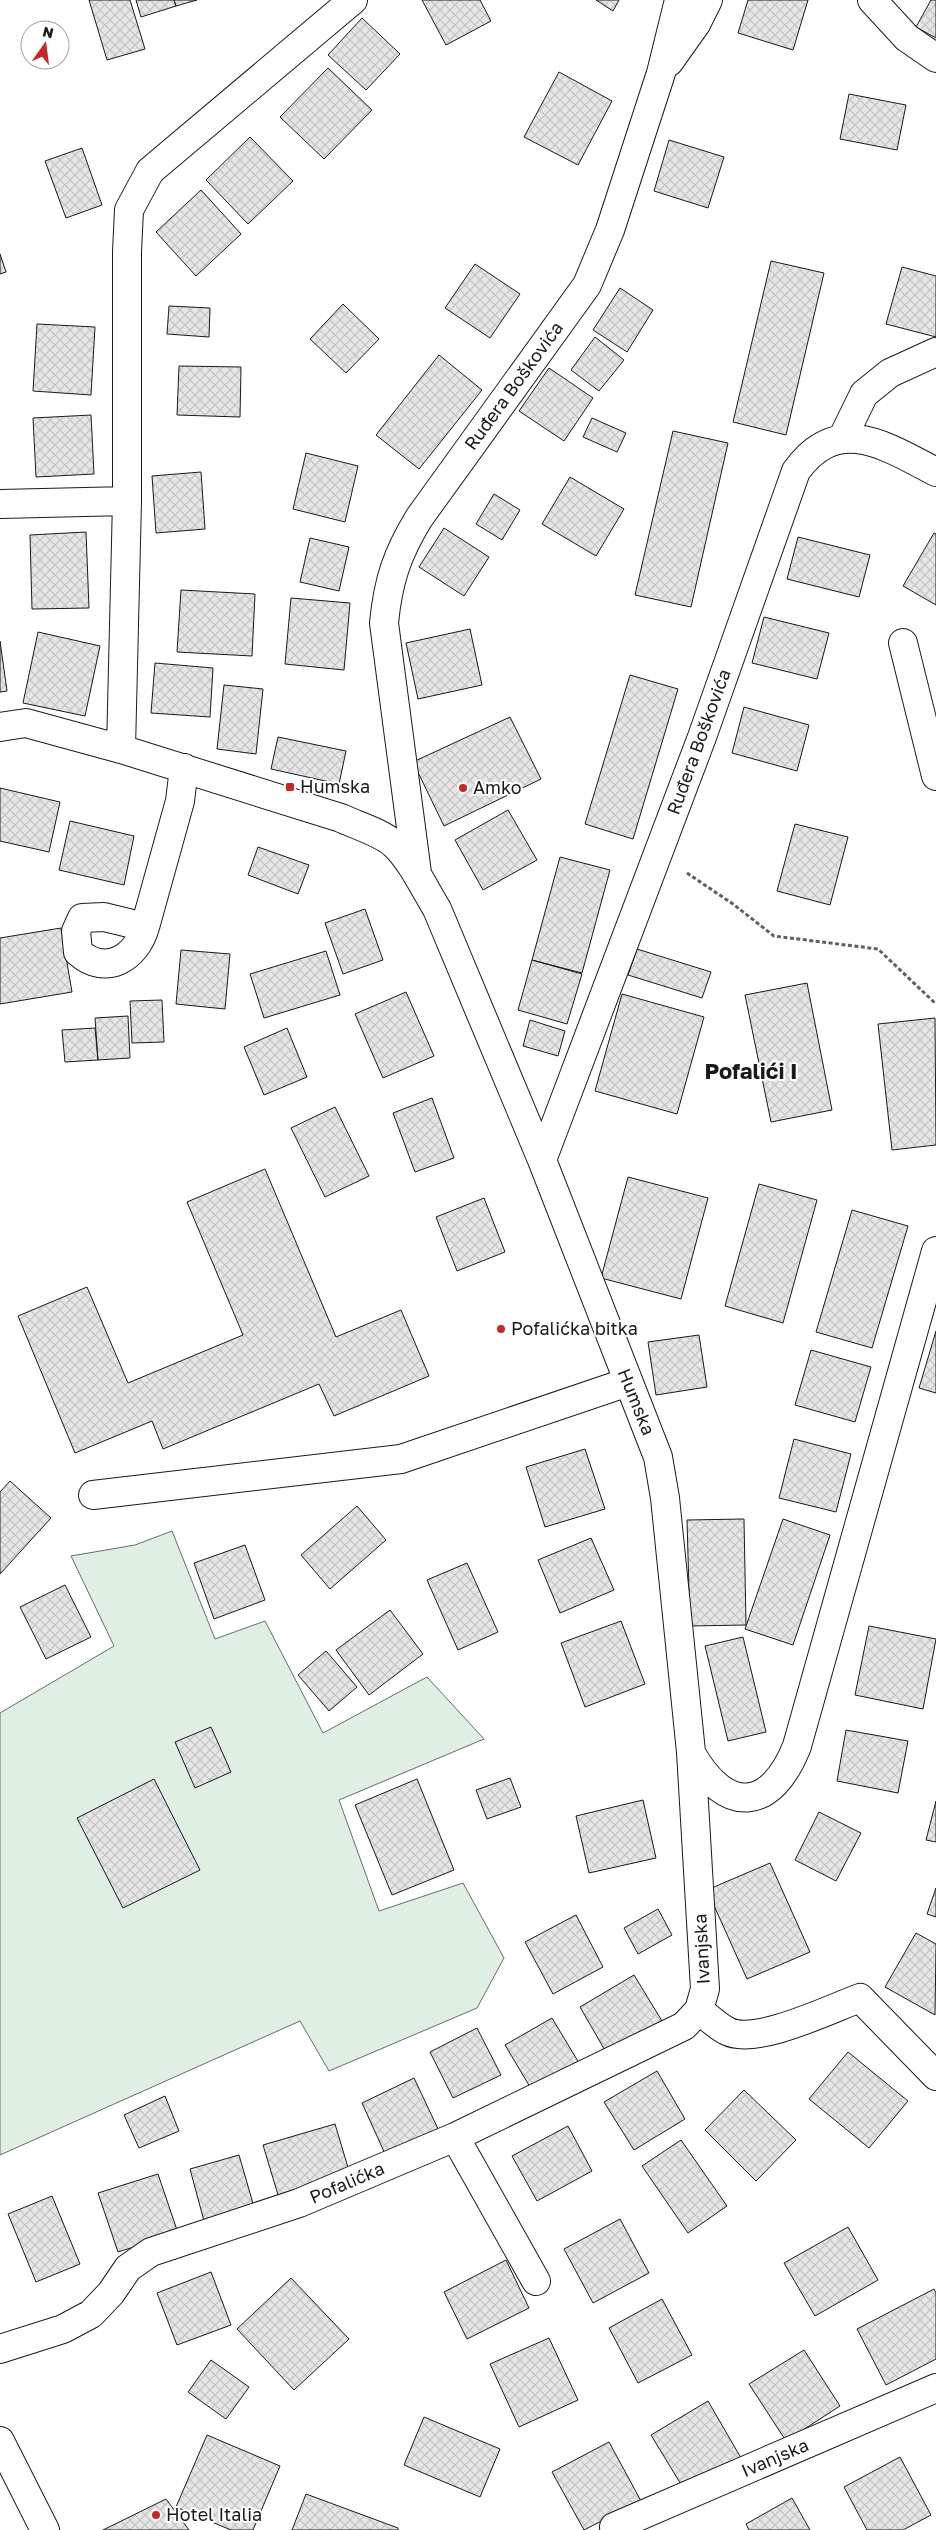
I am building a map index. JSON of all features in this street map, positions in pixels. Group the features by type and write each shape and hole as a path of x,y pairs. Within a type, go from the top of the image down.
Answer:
{"street":[{"path":"121,749 127,501 127,252 130,210 150,171 353,0"},
{"name":"Ruđera Boškovića","path":"417,875 384,623 387,592 393,568 405,541 419,518 587,285 605,246 661,73 680,0"},
{"name":"Ruđera Boškovića","path":"661,73 696,24 708,0"},
{"path":"872,0 907,38 936,58"},
{"path":"842,439 864,394 890,373 936,352"},
{"name":"Ruđera Boškovića","path":"542,1160 702,737 796,471 808,454 823,445 842,439 868,440 889,448 936,472"},
{"path":"0,504 127,501"},
{"path":"903,643 936,776"},
{"name":"Humska","path":"0,727 26,724 121,749 342,818 374,832 394,844 417,875 437,909 542,1160 658,1457 691,1752 704,1775 719,1789 738,1798 758,1795 776,1785 789,1766 797,1746 936,1251"},
{"path":"145,927 180,800 184,768"},
{"path":"93,1495 401,1459 628,1382"},
{"name":"Ivanjska","path":"691,1752 705,1989 699,2010 727,2032 744,2036 765,2034 860,1998 935,2071"},
{"name":"Pofalićka","path":"0,2349 63,2329 91,2314 111,2292 128,2268 151,2252 300,2203 455,2137 684,2026 699,2010"},
{"path":"455,2137 536,2281"},
{"name":"Ivanjska","path":"614,2527 936,2388"},
{"path":"0,2441 45,2530"}],"path":[{"path":"658,853 733,904 774,936 878,949 936,1004"}],"green space":[{"path":"172,1531 215,1639 265,1621 323,1733 427,1677 484,1739 339,1800 379,1911 463,1883 504,1958 477,2008 329,2071 300,2021 0,2155 0,1713 114,1646 71,1556 135,1545"}],"building":[{"path":"89,0 130,0 145,49 107,60"},
{"path":"136,0 174,0 176,6 141,17"},
{"path":"174,0 197,0 176,6"},
{"path":"422,0 480,0 491,21 446,45"},
{"path":"596,0 619,0 613,11"},
{"path":"748,0 808,0 793,50 738,33"},
{"path":"931,0 936,0 936,38 916,27"},
{"path":"362,18 400,54 366,90 328,55"},
{"path":"328,68 372,110 324,159 280,117"},
{"path":"559,72 612,101 578,165 524,137"},
{"path":"849,94 906,105 897,150 840,139"},
{"path":"250,137 293,181 248,224 206,180"},
{"path":"669,140 724,157 708,208 654,191"},
{"path":"82,148 102,205 66,218 45,161"},
{"path":"201,190 241,234 196,276 156,232"},
{"path":"0,254 6,272 0,274"},
{"path":"771,261 824,273 786,435 733,422"},
{"path":"475,264 520,294 490,338 445,308"},
{"path":"902,267 936,276 936,337 886,324"},
{"path":"620,288 653,310 627,352 593,330"},
{"path":"343,304 379,339 346,373 310,339"},
{"path":"169,306 210,308 209,337 167,334"},
{"path":"37,324 95,327 91,395 33,391"},
{"path":"595,337 624,360 599,391 571,370"},
{"path":"439,355 482,390 419,469 376,435"},
{"path":"179,366 241,367 240,417 177,415"},
{"path":"549,368 593,398 564,441 519,411"},
{"path":"91,415 94,474 36,477 33,418"},
{"path":"592,418 626,433 617,452 583,437"},
{"path":"673,431 728,443 691,607 635,595"},
{"path":"306,453 358,466 345,522 293,509"},
{"path":"201,472 205,529 156,533 152,476"},
{"path":"570,477 624,509 596,556 542,524"},
{"path":"494,494 520,510 502,540 476,524"},
{"path":"444,528 489,557 464,596 419,567"},
{"path":"86,532 89,608 32,609 30,535"},
{"path":"934,533 936,534 936,605 903,586"},
{"path":"798,537 870,555 859,597 787,579"},
{"path":"310,538 349,547 339,591 300,582"},
{"path":"181,590 255,594 252,656 177,652"},
{"path":"291,598 350,603 344,670 285,664"},
{"path":"764,617 829,633 817,679 752,663"},
{"path":"470,629 482,685 418,699 406,643"},
{"path":"38,632 100,646 85,716 23,703"},
{"path":"0,641 7,691 0,692"},
{"path":"155,663 213,668 210,717 151,713"},
{"path":"630,675 678,689 633,839 585,824"},
{"path":"224,685 263,689 256,754 217,749"},
{"path":"744,707 809,725 797,771 732,753"},
{"path":"510,717 541,779 444,826 413,762"},
{"path":"278,737 346,751 339,784 271,769"},
{"path":"0,788 60,802 49,852 0,841"},
{"path":"508,810 537,860 483,890 455,840"},
{"path":"70,821 134,836 124,885 59,870"},
{"path":"795,824 848,837 830,905 777,891"},
{"path":"258,847 309,865 298,894 248,875"},
{"path":"560,857 610,870 582,973 532,960"},
{"path":"365,909 383,960 343,974 325,923"},
{"path":"61,928 72,992 0,1004 0,938"},
{"path":"637,949 711,972 702,998 628,975"},
{"path":"181,950 230,954 225,1009 176,1004"},
{"path":"326,951 340,995 264,1018 250,974"},
{"path":"532,960 582,974 567,1024 518,1010"},
{"path":"807,983 832,1110 771,1122 745,995"},
{"path":"406,992 434,1056 383,1078 355,1014"},
{"path":"622,994 704,1017 677,1114 595,1091"},
{"path":"162,1000 164,1042 132,1043 130,1001"},
{"path":"128,1016 130,1058 98,1060 95,1018"},
{"path":"935,1018 936,1145 892,1150 878,1024"},
{"path":"530,1020 565,1031 558,1056 523,1046"},
{"path":"95,1028 98,1060 65,1062 62,1030"},
{"path":"287,1028 307,1077 264,1095 244,1047"},
{"path":"432,1098 454,1158 415,1172 393,1113"},
{"path":"335,1107 369,1176 325,1197 291,1128"},
{"path":"265,1169 336,1337 401,1310 429,1376 334,1416 319,1384 163,1449 152,1421 75,1453 18,1316 87,1287 128,1383 243,1335 187,1202"},
{"path":"628,1177 708,1198 681,1299 601,1278"},
{"path":"759,1184 817,1200 783,1323 725,1306"},
{"path":"484,1198 505,1252 457,1271 436,1217"},
{"path":"852,1210 908,1226 872,1348 816,1332"},
{"path":"936,1331 936,1393 919,1388"},
{"path":"699,1335 707,1387 656,1395 648,1342"},
{"path":"811,1350 871,1367 855,1422 795,1405"},
{"path":"794,1439 851,1454 836,1512 779,1498"},
{"path":"585,1449 605,1509 545,1527 526,1467"},
{"path":"10,1481 51,1518 0,1574 0,1492"},
{"path":"357,1506 386,1540 330,1589 301,1555"},
{"path":"744,1519 746,1625 690,1626 687,1520"},
{"path":"783,1519 830,1535 793,1645 745,1629"},
{"path":"591,1538 614,1590 560,1613 538,1560"},
{"path":"245,1545 265,1600 214,1619 194,1563"},
{"path":"467,1563 498,1632 458,1650 427,1580"},
{"path":"65,1585 91,1637 46,1659 20,1607"},
{"path":"390,1610 423,1654 369,1695 336,1650"},
{"path":"621,1621 645,1684 585,1707 561,1643"},
{"path":"869,1626 936,1639 923,1709 855,1695"},
{"path":"743,1637 766,1732 728,1741 705,1646"},
{"path":"326,1651 357,1687 329,1711 298,1675"},
{"path":"211,1727 231,1772 195,1788 175,1742"},
{"path":"846,1730 908,1741 898,1793 837,1781"},
{"path":"510,1778 521,1807 487,1819 476,1790"},
{"path":"154,1779 200,1870 123,1908 77,1818"},
{"path":"417,1779 454,1870 392,1895 355,1805"},
{"path":"643,1800 656,1858 589,1873 576,1816"},
{"path":"936,1801 936,1842 926,1840"},
{"path":"819,1812 861,1833 836,1881 795,1860"},
{"path":"770,1863 810,1952 747,1979 707,1890"},
{"path":"936,1888 936,1917 927,1914"},
{"path":"658,1909 672,1935 638,1954 624,1928"},
{"path":"576,1915 603,1967 553,1994 525,1942"},
{"path":"916,1933 936,1944 935,2015 885,1987"},
{"path":"634,1975 662,2021 607,2054 580,2007"},
{"path":"552,2018 579,2063 533,2092 505,2045"},
{"path":"477,2028 501,2075 453,2098 430,2052"},
{"path":"848,2052 908,2101 869,2148 809,2099"},
{"path":"657,2071 685,2119 634,2150 604,2102"},
{"path":"414,2078 439,2131 386,2156 362,2103"},
{"path":"744,2090 796,2140 756,2181 705,2130"},
{"path":"165,2096 179,2131 139,2148 124,2115"},
{"path":"335,2124 350,2174 278,2195 263,2145"},
{"path":"568,2126 592,2171 537,2201 512,2156"},
{"path":"681,2140 727,2206 688,2233 642,2166"},
{"path":"239,2155 254,2207 204,2221 190,2169"},
{"path":"158,2174 178,2233 118,2252 98,2193"},
{"path":"52,2196 80,2264 36,2282 8,2214"},
{"path":"620,2219 649,2273 593,2303 564,2249"},
{"path":"848,2227 878,2280 815,2316 784,2263"},
{"path":"506,2260 529,2308 467,2339 444,2292"},
{"path":"211,2272 231,2325 177,2345 157,2293"},
{"path":"291,2278 349,2339 294,2390 237,2329"},
{"path":"934,2289 936,2293 936,2359 886,2385 857,2329"},
{"path":"662,2299 692,2355 638,2383 609,2328"},
{"path":"549,2338 578,2400 519,2427 490,2364"},
{"path":"804,2350 840,2406 786,2441 749,2384"},
{"path":"211,2360 249,2387 226,2419 188,2392"},
{"path":"708,2401 741,2458 685,2491 651,2435"},
{"path":"424,2417 500,2449 480,2497 404,2465"},
{"path":"207,2435 280,2466 253,2530 231,2530 176,2507"},
{"path":"609,2442 641,2501 584,2530 552,2472"},
{"path":"900,2457 931,2515 903,2530 867,2530 844,2487"},
{"path":"306,2494 398,2528 398,2530 292,2530"},
{"path":"792,2498 810,2530 749,2530 746,2524"},
{"name":"Hotel Italia","path":"166,2499 189,2530 103,2530"}],"place":[{"name":"Humska","path":"290,787"},
{"name":"Amko","path":"463,788"},
{"name":"Pofalićka bitka","path":"501,1329"},
{"name":"Hotel Italia","path":"156,2515"}],"district":[{"name":"Pofalići I","path":"751,1071"}]}
